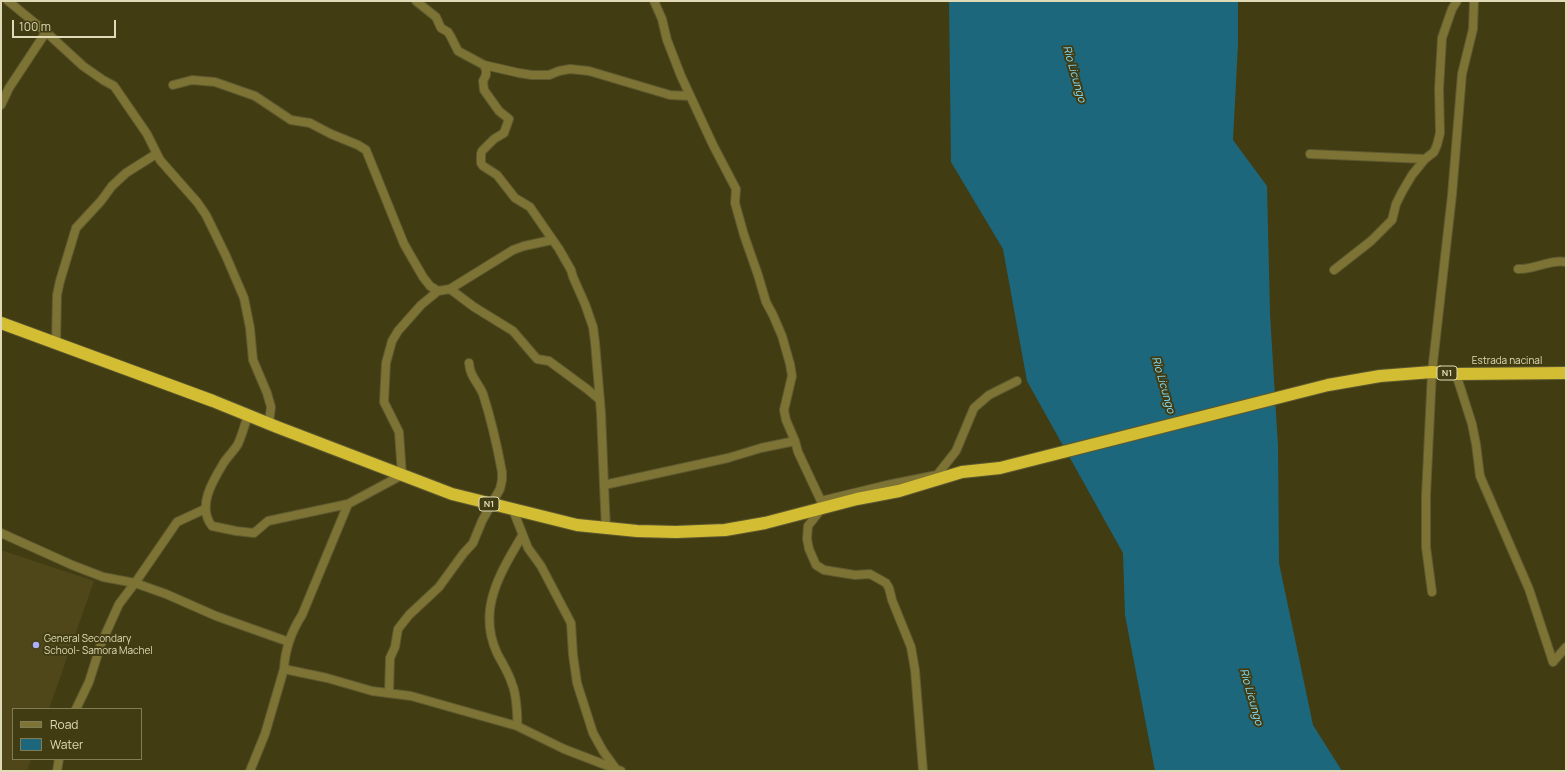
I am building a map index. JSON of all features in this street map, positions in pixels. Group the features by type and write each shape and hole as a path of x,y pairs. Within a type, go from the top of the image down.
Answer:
{"highway":[{"name":"N1","path":"1,323 248,415 452,494 577,525 676,532 725,530 765,523 822,505"},
{"name":"Estrada nacinal","path":"822,505 900,491 962,472 1000,468 1328,385 1380,376 1432,372 1456,374 1566,373"}],"street":[{"path":"8,1 46,32 83,66 114,86 147,134 156,154 206,215 244,298 250,328 253,360 267,392 271,408 269,423"},
{"path":"416,1 436,17 441,28 448,32 458,51 484,65 532,75 549,75 570,69 589,71 670,95 690,96"},
{"path":"654,1 662,19 667,40 677,68 736,189 735,203 744,235 766,302 773,315 789,356 792,376 784,410 786,420 798,452 822,505"},
{"path":"1334,270 1371,241 1392,220 1396,204 1412,175 1425,159 1434,152 1440,133 1439,89 1442,38 1452,9 1457,1"},
{"path":"1432,592 1426,547 1426,496 1432,372 1452,195 1462,74 1472,29 1474,1"},
{"path":"1,105 9,88 35,51 46,32"},
{"path":"484,65 486,70 486,75 483,81 484,90 499,110 509,120 504,133 494,139 482,151 481,163 497,175 515,198 530,206 571,270 591,320 595,342 600,400 606,528"},
{"path":"173,85 192,80 215,82 255,96 292,120 310,123 366,150 404,244 423,277 430,286 438,291"},
{"path":"56,344 57,295 76,228 101,202 112,186 126,173 156,154"},
{"path":"1310,154 1425,159"},
{"path":"248,415 238,444 223,464 208,493 205,509 212,526 222,529 254,533 268,521 348,504 402,475 399,432 384,402 386,363 392,341 398,331 422,305 438,291 450,290 513,250 552,240"},
{"path":"1518,269 1524,270 1558,261 1566,262"},
{"path":"450,290 458,297 513,331 537,360 549,361 554,364 600,400"},
{"path":"389,693 390,658 395,647 398,629 409,615 439,586 473,543 491,504 500,489 502,472 488,410 481,388 470,371 469,364"},
{"path":"1456,374 1472,424 1480,476 1529,589 1553,662 1566,647"},
{"path":"923,771 915,670 911,647 892,600 889,588 886,583 870,574 855,575 824,570 816,565 809,549 807,539 808,526 822,505 887,485 937,475 956,451 974,408 989,395 1017,381"},
{"path":"604,484 728,458 761,448 795,441"},
{"path":"250,771 265,734 284,669 288,642 302,615 348,504"},
{"path":"76,708 89,682 101,644 119,604 177,522 205,509"},
{"path":"513,510 528,548 541,566 571,623 577,683 593,733 603,751 619,770"},
{"path":"1,533 102,577 135,583 166,594 216,616 288,642"},
{"path":"517,726 518,719 513,685 494,644 490,630 490,602 494,587 522,536"},
{"path":"284,669 327,678 372,691 433,702 517,726 564,749 619,770"},
{"path":"57,771 59,760"}],"shaded area":[{"name":"General Secondary School- Samora Machel","path":"1,550 94,581 49,708 12,708 12,760 31,760 27,771 1,771"}],"water":[{"name":"Rio Licungo","path":"949,1 1238,1 1238,44 1233,140 1267,186 1270,314 1278,446 1279,563 1313,725 1342,771 1155,771 1125,615 1123,553 1027,381 1003,249 951,162"}],"place":[{"name":"General Secondary School- Samora Machel","path":"36,645"}]}
